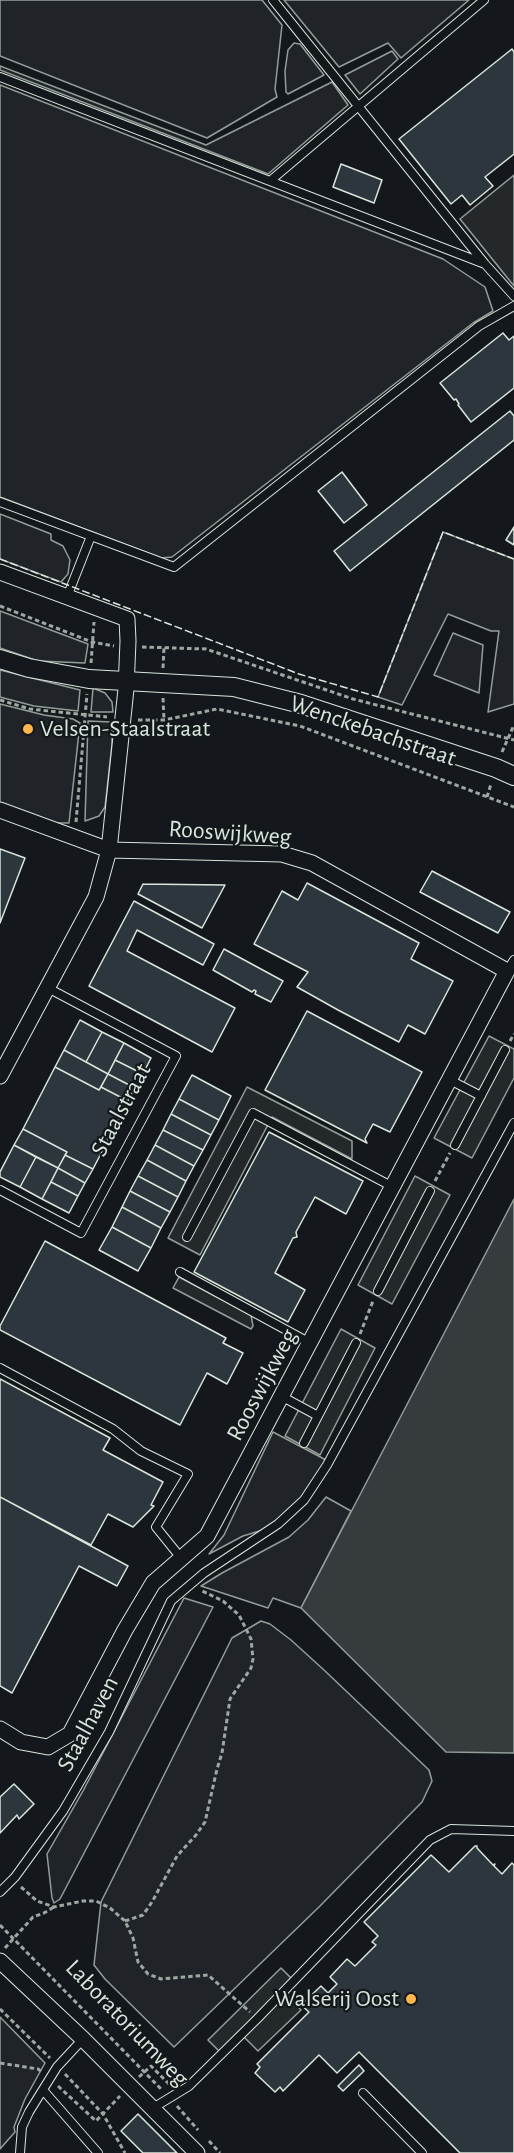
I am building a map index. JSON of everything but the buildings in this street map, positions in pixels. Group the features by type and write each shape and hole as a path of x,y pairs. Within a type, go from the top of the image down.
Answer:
{"street":[{"path":"0,572 127,619 128,647 127,681 109,850 96,897 0,1075"},
{"name":"Wenckebachstraat","path":"0,658 29,668 89,679 234,687 301,704 496,768 514,776"},
{"name":"Rooswijkweg","path":"0,810 109,850 282,854 312,863 511,966 207,1536 153,1583 125,1630 70,1734 48,1747 21,1742 0,1729"},
{"name":"Laboratoriumweg","path":"0,1961 84,2039 197,2153"}],"lane":[{"path":"273,0 485,264 514,296"},
{"path":"270,181 484,0"},
{"path":"0,77 485,264"},
{"path":"0,502 174,567 479,326 514,306"},
{"path":"66,597 91,536"},
{"name":"Staalstraat","path":"0,1190 81,1233 176,1056 48,988"},
{"path":"455,1145 505,1050"},
{"path":"450,1080 481,1096"},
{"path":"187,1236 252,1113 393,1187"},
{"name":"Staalhaven","path":"0,1892 13,1879 63,1811 109,1732 171,1601 204,1573 270,1529 304,1500 327,1466 514,1123"},
{"path":"378,1291 430,1191"},
{"path":"180,1272 310,1343"},
{"path":"304,1443 356,1344"},
{"path":"0,1368 113,1429 141,1451 188,1474 156,1527 181,1558"},
{"path":"281,1396 318,1416"},
{"path":"153,2108 189,2086 430,1840 451,1829 514,1831"},
{"path":"20,2153 22,2127 57,2067 84,2039"},
{"path":"43,2090 98,2153"},
{"path":"363,2093 422,2153"}],"path":[{"name":"Wenckebachstraat","path":"0,606 92,642 128,647 206,649 353,699 514,740"},
{"name":"Wenckebachstraat","path":"0,700 30,709 123,719 164,720 217,709 300,726 514,807"},
{"path":"75,839 85,714"},
{"path":"507,738 514,725"},
{"path":"430,1191 455,1145"},
{"path":"356,1344 378,1291"},
{"path":"125,1922 143,1915 177,1856 205,1822 224,1747 230,1699 251,1668 253,1659 251,1639 239,1615 223,1601 189,1585"},
{"path":"13,1879 38,1901 54,1907"},
{"path":"14,1939 33,1917 54,1907 83,1901 96,1901 110,1908 125,1922 133,1938 138,1962 148,1974 161,1979 208,1975 222,1985 257,2019"},
{"name":"Laboratoriumweg","path":"0,1925 145,2071 199,2131"},
{"path":"0,2009 103,2114 125,2153"},
{"path":"0,2063 38,2069 96,2121 151,2066 178,2093"},
{"path":"206,2139 220,2153"}],"shaded area":[{"path":"0,0 262,0 282,25 275,89 277,97 207,138 0,56"},
{"path":"284,0 469,0 401,58 388,43 339,67"},
{"path":"294,43 300,44 324,75 288,94 285,71 288,50"},
{"path":"392,51 398,59 360,94 345,75"},
{"path":"0,66 206,145 332,82 348,105 268,174 0,70"},
{"path":"0,85 443,259 485,287 493,311 473,323 172,557 161,558 0,497"},
{"path":"514,175 514,286 460,219"},
{"path":"0,514 51,534 51,540 63,546 70,560 68,574 61,582 0,559"},
{"path":"443,532 514,559 514,704 488,712 499,631 491,631 448,614 402,705 378,697"},
{"path":"0,611 88,644 85,663 38,661 0,648"},
{"path":"453,633 483,645 479,693 434,675"},
{"path":"0,670 80,690 78,711 34,706 0,697"},
{"path":"93,688 105,693 112,702 113,712 91,712"},
{"path":"0,704 44,715 73,719 80,723 69,823 50,823 0,804"},
{"path":"88,721 112,722 112,744 105,807 99,816 85,821"},
{"path":"489,1036 514,1049 514,1078 472,1158 434,1138"},
{"path":"247,1087 352,1141 352,1159 272,1117 200,1255 168,1238"},
{"path":"415,1176 450,1195 392,1304 358,1285"},
{"path":"514,1199 514,1753 446,1752 301,1608"},
{"path":"179,1277 251,1315 253,1326 251,1329 173,1288"},
{"path":"341,1329 375,1348 320,1455 285,1436"},
{"path":"273,1432 326,1460 313,1485 290,1513 266,1529 243,1536 209,1554 224,1535"},
{"path":"326,1497 351,1511 301,1608 273,1598 268,1608 201,1586 289,1537 308,1520"},
{"path":"184,1598 213,1607 60,1899 54,1903 47,1854 83,1791"},
{"path":"261,1621 270,1624 291,1640 324,1670 429,1770 432,1781 422,1802 319,1907 174,2047 105,1979 94,1965 101,1902 232,1638"},
{"path":"281,1968 292,1979 282,1990 301,2010 258,2051 239,2032 219,2051 208,2040"},
{"path":"0,2017 45,2063 25,2099 14,2127 15,2132 0,2149"}],"fence":[{"path":"0,559 299,674 378,697 443,532 514,559"}],"place":[{"name":"Velsen-Staalstraat","path":"28,729"},
{"name":"Walserij Oost","path":"411,1999"}]}
